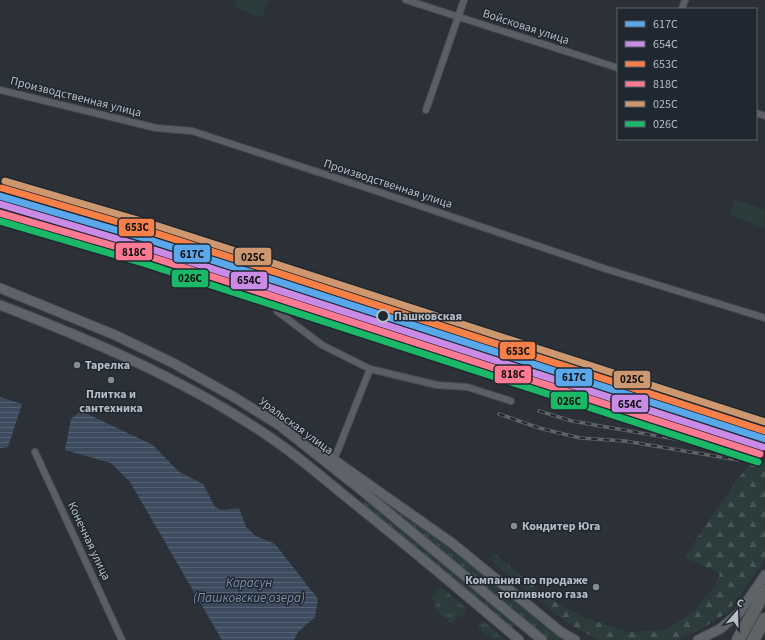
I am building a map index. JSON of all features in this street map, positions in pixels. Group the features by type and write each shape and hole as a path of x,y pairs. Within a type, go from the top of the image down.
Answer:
{"highway":[{"path":"738,640 765,591"},
{"path":"753,640 765,619"}],"main road":[{"name":"Уральская улица","path":"0,288 115,334 173,363 234,398 290,434 542,640"},
{"name":"Уральская улица","path":"0,305 73,333 178,382 256,428 320,475 395,535 517,639"},
{"path":"290,434 334,460 452,544 561,632 575,640"},
{"path":"698,640 720,629 739,613 765,574"},
{"path":"517,639 525,637 527,632 525,627"}],"street":[{"name":"Войсковая улица","path":"406,0 617,68"},
{"path":"426,110 464,0"},
{"name":"Производственная улица","path":"0,90 156,128 192,131 373,190 606,269 765,318"},
{"path":"277,311 322,345 370,369 437,385 467,387 511,400"},
{"path":"334,460 370,369"},
{"name":"Конечная улица","path":"35,452 122,640"}],"green space":[{"path":"237,0 269,0 262,18 234,7"},
{"path":"735,199 765,210 765,228 729,215"},
{"path":"753,459 765,462 765,560 727,613 696,632 677,640 600,640 575,628 553,612 489,559 495,554 544,595 583,617 629,632 664,630 695,611 714,586 720,574 685,557 719,505"},
{"path":"379,496 465,560 568,640 548,640 540,634 387,509"},
{"path":"365,500 520,626 511,627 362,505"},
{"path":"441,587 464,606 466,610 461,618 458,616 451,623 435,610 436,605 431,597"},
{"path":"480,622 485,622 504,640 492,638 483,633 478,626"}],"water":[{"path":"0,397 22,404 8,447 0,448"},
{"name":"Карасун (Пашковские озера)","path":"81,411 153,445 179,472 203,484 215,507 222,510 239,508 246,527 256,536 275,544 318,599 315,617 298,632 294,640 222,640 130,482 111,463 65,450 71,419"}],"railway":[{"path":"539,411 572,421 698,443"},
{"path":"499,414 539,428 580,438 625,441 738,460"},
{"path":"706,428 754,443"},
{"path":"693,443 738,445 765,449"}],"transit line":[{"name":"025С","path":"5,181 155,225 765,422"},
{"name":"653С","path":"2,188 152,232 765,431"},
{"name":"617C","path":"0,196 150,240 765,439"},
{"name":"654С","path":"0,204 148,248 763,447"},
{"name":"818С","path":"0,213 145,255 760,454"},
{"name":"026С","path":"0,221 143,263 758,462"}],"place":[{"name":"Пашковская","path":"383,316"},
{"name":"Тарелка","path":"77,365"},
{"name":"Плитка и сантехника","path":"111,380"},
{"name":"Кондитер Юга","path":"514,526"},
{"name":"Компания по продаже топливного газа","path":"596,587"}]}
